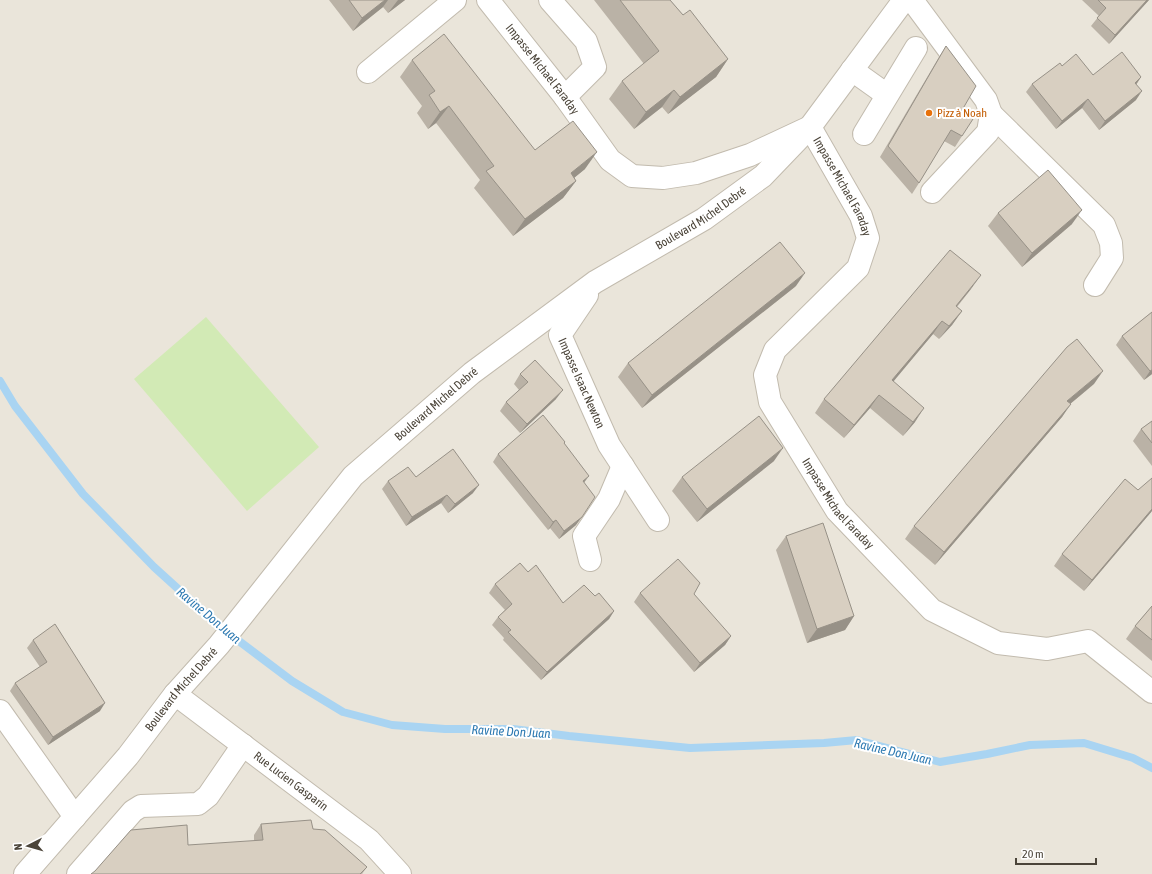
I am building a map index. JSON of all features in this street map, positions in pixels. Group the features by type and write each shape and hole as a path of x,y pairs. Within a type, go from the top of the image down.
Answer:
{"street":[{"path":"368,72 455,0"},
{"name":"Impasse Michael Faraday","path":"488,0 565,97 610,160 632,176 663,178 696,173 750,155 810,127 862,216 868,238 858,268 775,350 765,375 770,402 837,511 932,610 998,643 1046,649 1088,641 1152,692"},
{"path":"550,0 586,41 595,67 565,97"},
{"name":"Boulevard Michel Debré","path":"25,874 128,756 175,694 219,645 353,476 472,373 595,282 704,219 762,176 810,127 904,0"},
{"path":"912,0 986,100 991,114 1104,226 1111,243 1112,258 1095,285"},
{"path":"864,134 916,48"},
{"path":"852,70 887,95"},
{"path":"932,192 988,132 991,114"},
{"name":"Impasse Isaac Newton","path":"595,282 560,335 608,445 658,520"},
{"path":"590,560 584,536 609,499 623,466"},
{"name":"Rue Lucien Gasparin","path":"175,694 370,840 400,874"},
{"path":"0,711 75,817"},
{"path":"78,874 133,811 141,806 198,804 208,796 243,745"}],"shaded area":[{"path":"0,0 1152,0 1152,874 0,874"}],"green space":[{"path":"206,317 319,447 247,511 134,379"}],"building":[{"path":"349,0 385,0 362,18"},
{"path":"620,0 670,0 683,15 690,10 728,59 680,97 674,90 646,112 622,81 659,51"},
{"path":"1098,0 1147,0 1115,35 1097,18 1106,8"},
{"path":"444,34 535,150 573,121 597,152 571,173 576,181 525,219 486,171 494,166 449,106 440,112 429,95 435,91 412,60"},
{"path":"946,46 976,86 961,112 973,119 962,136 951,130 919,183 888,146"},
{"path":"1122,52 1141,77 1135,83 1142,91 1105,121 1088,99 1062,121 1032,84 1060,63 1062,66 1076,54 1093,75"},
{"path":"1048,170 1082,210 1032,253 998,213"},
{"path":"780,242 805,273 652,395 628,363"},
{"path":"950,250 981,275 956,306 962,311 949,326 942,321 892,380 924,408 913,422 879,395 854,425 824,399"},
{"path":"1152,312 1152,370 1150,371 1122,336"},
{"path":"1077,339 1103,371 1067,401 1071,404 944,552 914,526 1067,347"},
{"path":"535,360 563,390 527,424 506,402 528,382 520,374"},
{"path":"543,415 565,442 564,443 589,476 583,481 595,497 582,517 564,531 556,520 553,522 498,454"},
{"path":"759,416 783,448 707,509 682,477"},
{"path":"1152,421 1152,443 1141,429"},
{"path":"453,449 479,485 455,504 447,495 412,517 388,481 408,467 416,477"},
{"path":"1152,478 1152,509 1092,580 1062,554 1125,479 1138,490"},
{"path":"823,523 854,616 817,629 786,536"},
{"path":"678,559 700,583 694,594 731,636 700,663 640,593"},
{"path":"520,563 528,572 536,565 563,603 584,585 595,596 599,593 614,611 547,672 508,632 511,630 498,617 512,604 495,584"},
{"path":"1152,606 1152,640 1135,626"},
{"path":"55,624 105,703 53,737 15,683 47,662 33,640"},
{"path":"311,820 313,829 325,830 367,867 360,874 91,874 131,830 187,825 188,845 263,840 261,824"}],"waterway":[{"name":"Ravine Don Juan","path":"0,381 15,406 83,494 154,567 219,626 292,681 343,712 392,725 445,729 513,729 690,748 824,743 857,740 940,762 1030,745 1084,743 1133,758 1152,768"}],"place":[{"name":"Pizz à Noah","path":"929,113"}]}
